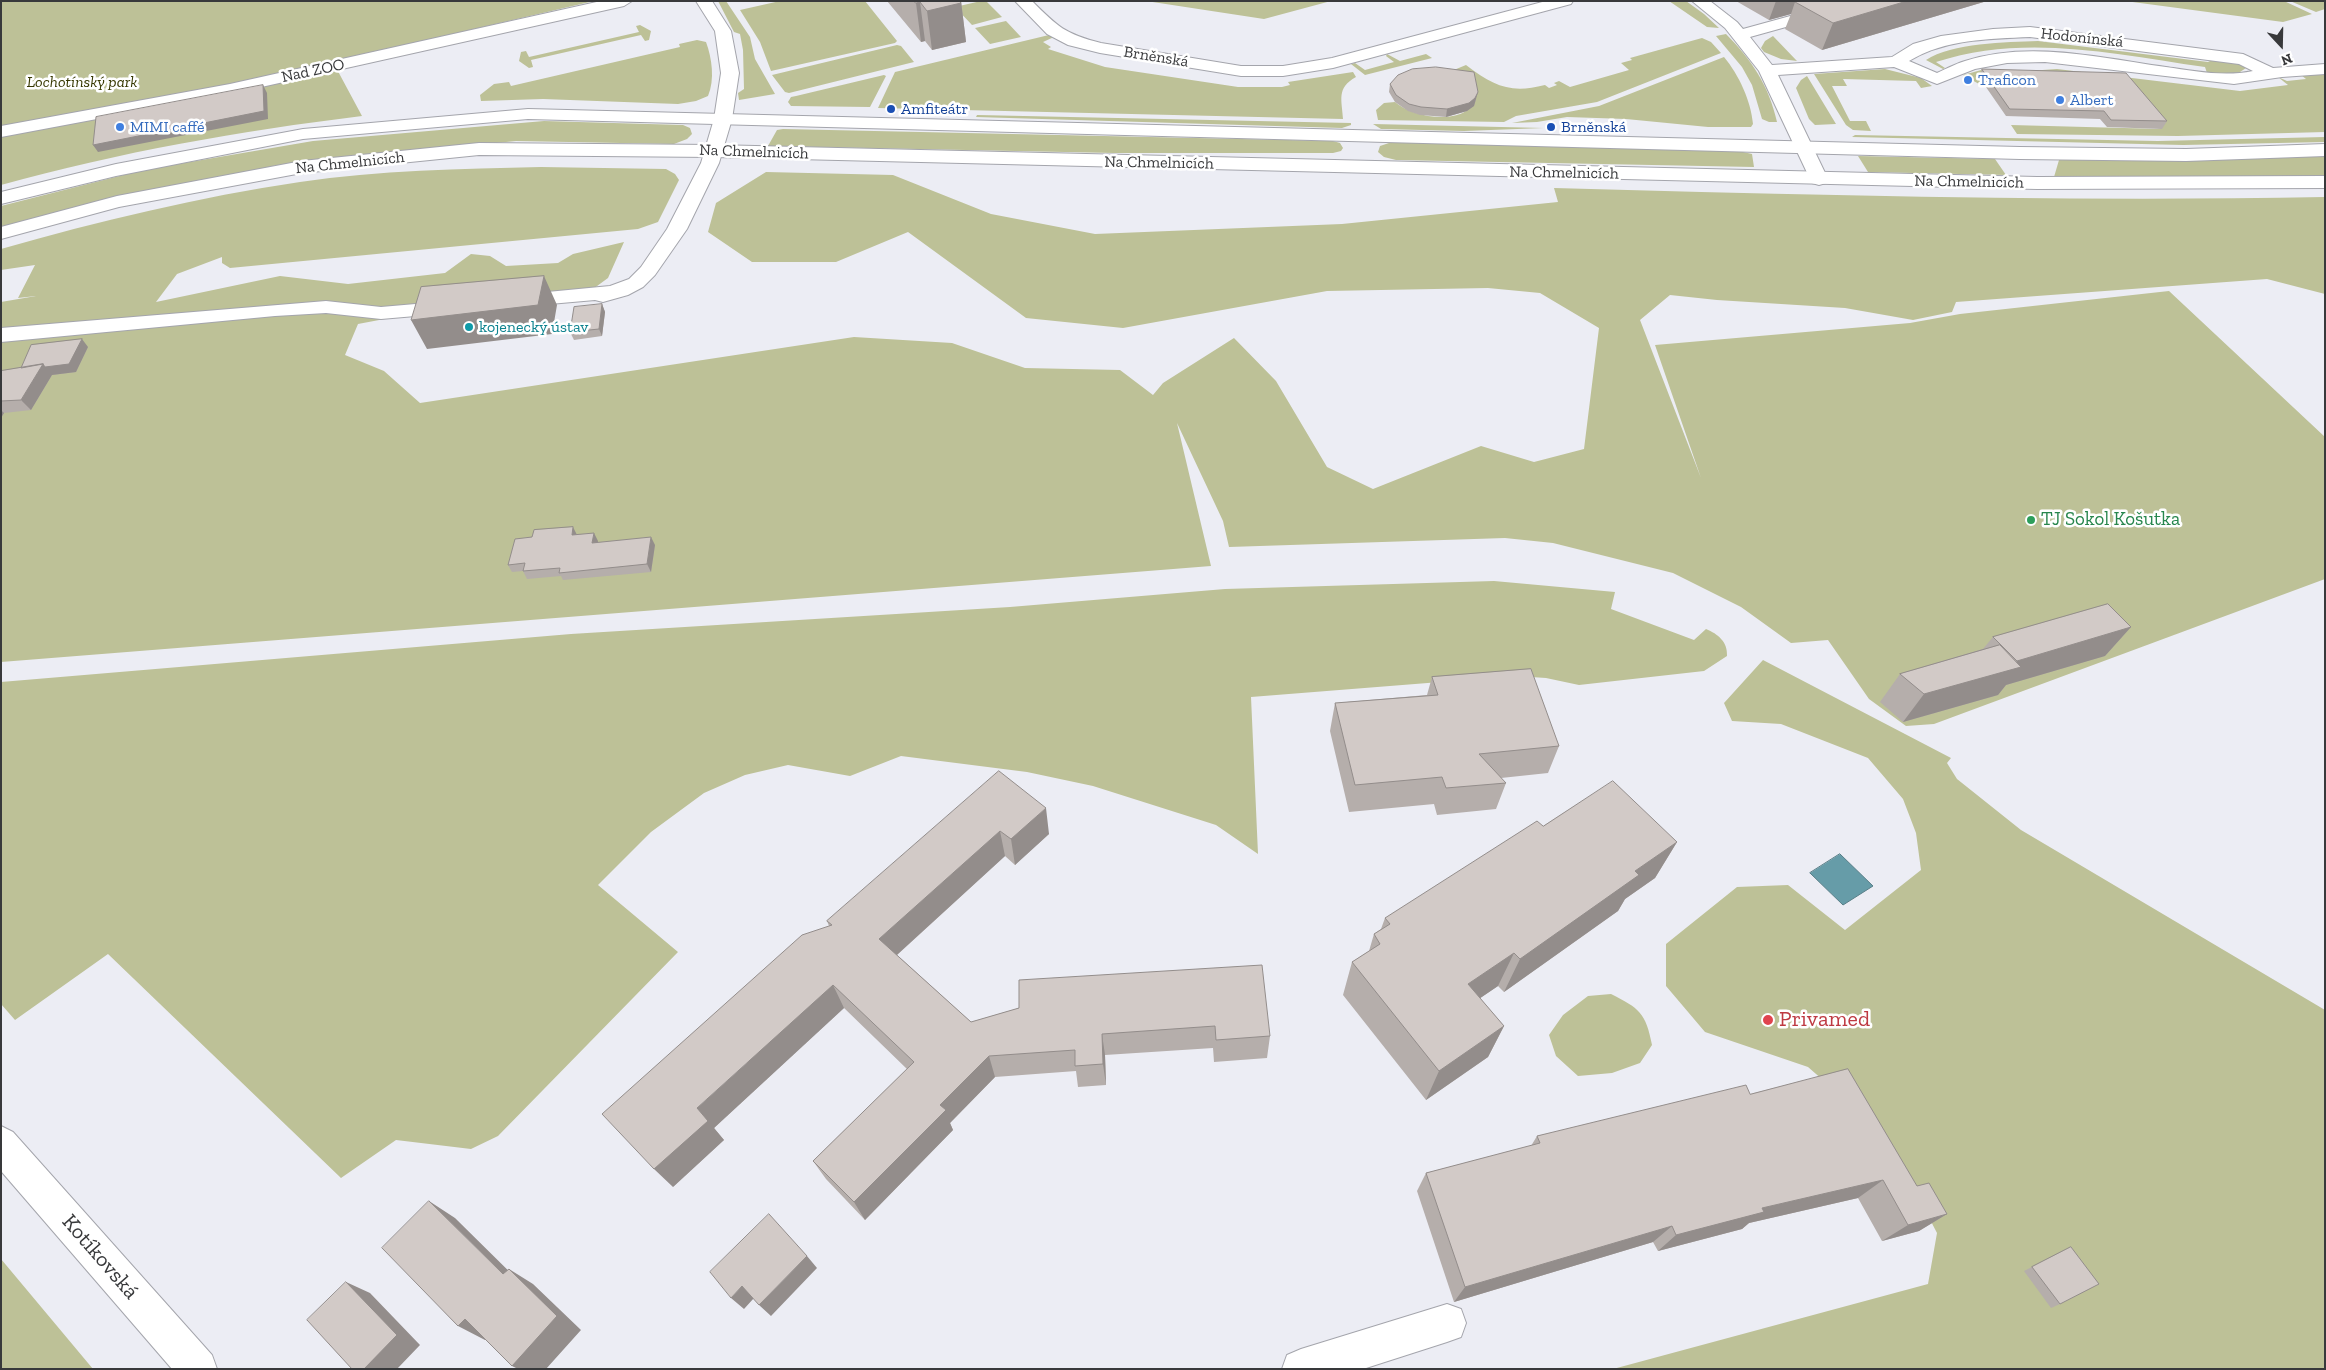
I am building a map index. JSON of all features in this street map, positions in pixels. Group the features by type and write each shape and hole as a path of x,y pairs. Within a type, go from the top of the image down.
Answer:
{"street":[{"name":"Nad ZOO","path":"1,132 230,89 624,1"},
{"path":"568,304 620,291 636,283 648,271 677,229 710,163 723,119 730,73 723,31 704,1"},
{"name":"Brněnská","path":"1023,1 1053,31 1074,41 1100,48 1240,71 1283,71 1333,63 1546,3 1566,1"},
{"path":"1700,1 1731,25 1767,70 1819,180"},
{"path":"1740,35 1838,7"},
{"name":"Hodonínská","path":"1767,70 1896,62 1919,48 1941,41 1986,34 2030,32 2243,59 2269,74"},
{"name":"Hodonínská","path":"1896,62 1937,79 1950,72 1975,64 2036,57 2082,60 2228,78 2325,69"},
{"name":"Na Chmelnicích","path":"1,198 116,170 304,134 528,114 2109,155 2186,155 2325,150"},
{"name":"Na Chmelnicích","path":"1,233 117,202 302,167 479,149 714,151 1819,180 2096,183 2325,182"},
{"path":"496,303 620,291"},
{"path":"1,335 274,310 326,307 381,313 467,305"},
{"name":"Kotíkovská","path":"1,1144 198,1369"},
{"path":"1301,1369 1447,1323"}],"green space":[{"name":"Lochotínský park","path":"1,1 594,1 333,62 362,116 271,128 180,144 90,162 1,185"},
{"path":"718,1 726,1 750,37 755,59 775,94 739,100 738,93 744,89 743,50 740,34 734,32"},
{"path":"780,1 865,1 897,41 771,71 760,42 740,10"},
{"path":"986,1 1002,17 972,25 955,7"},
{"path":"1146,1 1331,1 1264,19"},
{"path":"1669,1 1686,1 1719,28 1707,27"},
{"path":"2125,1 2284,1 2312,14 2283,22"},
{"path":"2290,1 2325,1 2325,9 2316,12"},
{"path":"1006,21 1021,37 990,44 975,28"},
{"path":"640,25 651,31 649,40 645,41 641,35 531,60 533,67 529,68 519,61 521,52 526,51 529,57 639,32 636,26"},
{"path":"1726,34 1744,54 1758,74 1774,109 1777,122 1769,122 1762,119 1752,85 1742,67 1716,36"},
{"path":"1049,35 1054,37 1043,42 1051,47 1048,49 1105,67 1238,87 1282,87 1290,85 1288,82 1353,72 1356,77 1343,90 1341,100 1343,119 878,108 895,72"},
{"path":"1773,36 1797,61 1781,59 1764,52 1761,48 1765,41"},
{"path":"1702,38 1711,42 1721,53 1597,102 1516,116 1504,122 1378,120 1376,110 1384,103 1395,102 1403,108 1426,115 1438,117 1461,114 1470,108 1476,99 1449,72 1466,65 1494,83 1512,88 1533,88 1545,85 1549,88 1557,85 1554,83 1559,81 1570,87 1629,70 1621,63 1632,60 1630,58"},
{"path":"697,40 706,42 710,55 712,76 708,96 696,101 678,104 543,99 481,101 480,95 494,84 509,82 511,86 680,47 679,44"},
{"path":"2038,41 2208,62 2210,61 2202,56 2228,59 2246,68 2237,74 2207,73 2205,67 2104,52 2036,47 1969,53 1936,62 1945,68 1943,69 1926,60 1950,50 1980,44"},
{"path":"897,45 901,46 914,62 789,93 785,92 772,75"},
{"path":"1387,54 1400,61 1426,54 1432,58 1365,75 1351,64 1355,63 1365,70 1394,62 1386,56"},
{"path":"1724,57 1739,80 1747,97 1752,115 1753,124 1751,127 1708,127 1626,119 1567,117 1537,122 1512,123 1599,106"},
{"path":"1885,69 1921,78 1932,86 1921,88 1916,81 1843,79 1847,86 1832,86 1850,121 1866,121 1871,131 1853,130 1846,125 1814,74"},
{"path":"1985,69 2028,71 2057,69 2240,91 2288,85 2278,77 2287,81 2306,79 2301,75 2325,74 2325,132 2178,136 2017,134 2011,125 2161,129 1979,84 1963,75"},
{"path":"886,76 870,107 791,106 788,102 791,97"},
{"path":"1807,76 1836,124 1815,125 1809,119 1796,88 1801,80"},
{"path":"977,115 1351,123 1351,125 1342,128 976,117"},
{"path":"544,121 683,125 690,128 692,134 687,139 674,144 516,141 278,165 114,199 1,228 1,206 143,170 313,141"},
{"path":"1373,124 1544,128 1464,131 1381,129"},
{"path":"777,130 1333,141 1340,143 1343,148 1341,151 1333,153 1114,153 768,146"},
{"path":"1855,135 2158,141 2325,137 2325,142 2183,145 1852,137"},
{"path":"1392,142 1734,150 1752,154 1754,167 1396,160 1384,157 1378,152 1380,146"},
{"path":"1858,156 1995,159 2006,175 1868,172"},
{"path":"2325,156 2325,176 2219,179 2054,177 2059,160"},
{"path":"541,167 666,169 675,174 679,180 658,222 638,229 230,268 222,263 222,257 177,274 156,302 280,276 348,284 445,273 471,254 490,256 506,266 558,263 573,254 624,242 608,278 582,297 448,307 358,324 345,355 384,371 420,403 854,337 952,343 1025,368 1120,370 1153,395 1163,383 1234,338 1276,381 1327,467 1373,489 1481,446 1534,462 1584,449 1599,328 1540,293 1488,288 1327,291 1123,328 1026,318 908,232 836,262 752,262 708,232 716,203 766,172 893,175 991,214 1095,234 1342,224 1558,202 1554,188 2036,198 2325,197 2325,294 2267,279 1956,302 1952,312 1913,320 1845,308 1717,300 1670,295 1640,320 1701,478 1655,345 1910,323 1960,314 2169,291 2325,437 2325,579 1934,724 1906,726 1869,699 1828,640 1791,643 1741,607 1673,573 1553,543 1505,538 1229,547 1223,521 1177,423 1211,566 1,662 1,302 36,296 18,298 35,265 1,270 1,249 149,211 224,195 300,182 360,175 450,169"},
{"path":"1494,581 1615,592 1611,609 1694,640 1706,629 1721,639 1726,647 1727,656 1704,671 1579,685 1546,678 1516,676 1251,697 1258,854 1216,825 1093,786 1027,772 901,756 850,776 788,765 745,775 704,793 651,832 598,885 678,952 498,1136 471,1149 396,1140 341,1178 108,954 15,1020 1,1004 1,682 571,634 1010,607 1225,589"},
{"path":"1763,660 1951,758 1947,763 1957,779 2021,830 2325,1010 2325,1369 1613,1369 1928,1284 1937,1233 1886,1135 1808,1067 1705,1032 1666,986 1666,944 1737,887 1788,885 1845,930 1921,870 1916,833 1903,799 1868,758 1781,724 1732,721 1724,703"},
{"path":"1611,994 1628,1003 1640,1013 1650,1034 1652,1045 1640,1063 1612,1073 1578,1076 1556,1056 1549,1035 1563,1015 1588,996"},
{"path":"1,1259 93,1369 1,1369"}],"water":[{"path":"1840,854 1873,886 1843,905 1810,873"}],"building":[{"path":"914,1 959,1 961,3 927,11 920,2 916,3"},
{"path":"1907,1 1833,23 1795,2"},
{"path":"1436,67 1474,72 1478,92 1475,98 1469,103 1447,109 1421,107 1409,104 1396,95 1390,84 1398,75 1412,69"},
{"path":"1982,69 2126,73 2167,121 2111,120 2104,111 2010,109"},
{"path":"263,85 264,111 93,145 96,117"},
{"path":"544,276 538,305 411,320 421,287"},
{"path":"602,304 599,329 570,332 574,307"},
{"path":"82,339 69,364 45,367 43,364 21,368 31,345"},
{"path":"43,364 21,400 1,401 1,371"},
{"path":"573,527 572,535 594,533 592,543 651,537 647,564 559,573 560,568 523,571 525,563 508,565 515,539 532,537 534,530"},
{"path":"2108,604 2131,627 2017,661 1993,637"},
{"path":"2000,645 2021,667 1924,694 1900,674"},
{"path":"1531,669 1559,746 1479,754 1506,783 1446,788 1442,777 1355,785 1335,703 1438,695 1432,677"},
{"path":"999,771 1046,808 1011,839 1000,831 879,939 971,1022 1019,1008 1019,980 1262,965 1270,1036 1216,1040 1215,1026 1102,1034 1103,1064 1075,1066 1075,1050 989,1056 940,1105 946,1110 854,1202 813,1161 914,1062 833,985 697,1108 708,1121 654,1169 602,1114 802,935 832,925 827,921"},
{"path":"1613,781 1677,842 1635,871 1639,875 1520,959 1514,953 1468,984 1504,1026 1439,1071 1352,962 1380,944 1374,934 1390,924 1385,918 1537,821 1543,826"},
{"path":"1848,1069 1917,1186 1929,1183 1947,1214 1908,1225 1883,1180 1762,1208 1764,1212 1676,1235 1672,1226 1465,1287 1426,1173 1540,1143 1537,1136 1746,1085 1750,1094"},
{"path":"429,1201 503,1274 509,1269 557,1316 512,1366 465,1319 458,1326 382,1248"},
{"path":"769,1214 807,1256 759,1305 742,1286 731,1298 710,1272"},
{"path":"2071,1247 2099,1284 2060,1304 2032,1267"},
{"path":"346,1282 397,1335 364,1369 352,1369 307,1320"}],"place":[{"name":"Traficon","path":"1968,80"},
{"name":"Albert","path":"2060,100"},
{"name":"Amfiteátr","path":"891,109"},
{"name":"MIMI caffé","path":"120,127"},
{"name":"Brněnská","path":"1551,127"},
{"name":"kojenecký ústav","path":"469,327"},
{"name":"TJ Sokol Košutka","path":"2031,520"},
{"name":"Privamed","path":"1768,1020"}]}
